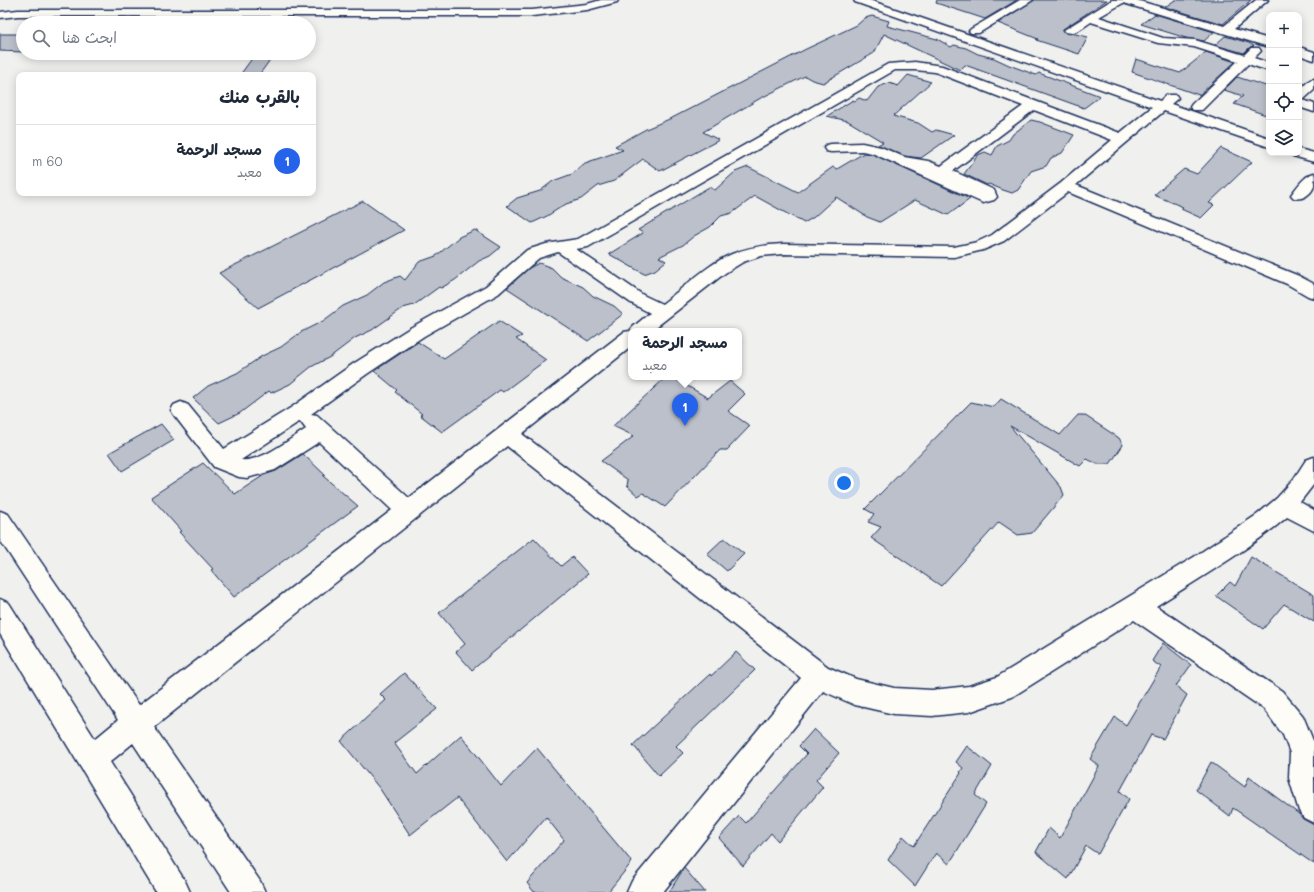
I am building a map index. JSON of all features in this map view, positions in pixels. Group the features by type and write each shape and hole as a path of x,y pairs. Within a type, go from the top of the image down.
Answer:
{"street":[{"path":"0,15 18,13 532,13 587,7 613,0"},
{"path":"859,0 1166,102 1196,107 1266,131"},
{"path":"882,0 975,31 1166,102 1266,142"},
{"path":"975,31 1028,0"},
{"path":"1070,30 1120,0"},
{"path":"1124,0 1266,42"},
{"path":"1226,30 1262,0"},
{"path":"1089,18 1162,41 1195,44 1266,66"},
{"path":"1196,107 1266,43"},
{"path":"1302,52 1314,56"},
{"path":"222,460 299,412 360,369 405,340 492,290 533,254 560,246 572,245 591,238 892,67 912,65 938,69 1122,139"},
{"path":"1302,77 1314,82 1302,94"},
{"path":"643,328 719,269 737,258 759,251 783,249 954,252 972,249 986,244 998,238 1066,186 1166,102"},
{"path":"1302,104 1314,108"},
{"path":"831,148 869,148 900,161 928,165 948,177 1032,105"},
{"path":"1302,143 1314,147"},
{"path":"1302,154 1314,158"},
{"path":"1299,195 1314,177"},
{"path":"1066,186 1293,280 1314,292"},
{"path":"560,246 637,299 663,312"},
{"path":"91,759 628,339"},
{"path":"181,410 222,460 239,468 258,468 267,464 320,431"},
{"path":"299,412 408,511"},
{"path":"508,434 819,676 855,692 894,701 932,703 969,699 1003,688 1135,606 1266,521 1285,505 1301,486 1314,466"},
{"path":"1285,505 1314,521"},
{"path":"0,521 249,892"},
{"path":"1135,606 1273,700 1293,726 1304,753 1303,778 1310,801 1314,808"},
{"path":"0,611 174,892"},
{"path":"643,892 819,676"}],"building":[{"path":"937,0 1017,0 985,19 936,3"},
{"path":"1034,0 1107,0 1063,29 1062,31 1088,37 1079,54 1036,40 1038,39 998,23"},
{"path":"1175,0 1251,0 1223,24 1165,7"},
{"path":"1155,14 1214,32 1204,41 1186,38 1141,24"},
{"path":"872,16 889,21 887,26 937,39 951,47 954,45 966,48 978,54 994,58 1036,75 1039,73 1100,96 1084,108 965,65 960,70 884,34 874,53 823,83 805,76 759,99 703,132 719,140 660,171 643,159 614,181 598,186 581,199 566,204 547,216 532,223 507,206 517,198 540,191 553,181 572,174 585,163 623,150 615,146 646,129 674,117 806,49 857,25 865,18"},
{"path":"0,34 16,34 16,52 0,51"},
{"path":"1225,36 1249,43 1254,46 1250,47 1244,53 1215,45"},
{"path":"1206,52 1235,62 1199,95 1132,72 1136,59 1180,73"},
{"path":"251,60 270,60 261,72 242,72"},
{"path":"908,75 931,82 893,116 918,123 932,132 936,130 954,135 921,158 904,156 878,145 883,142 848,121 827,116 853,100 855,101 859,98 867,101 878,87 889,83 898,86"},
{"path":"1237,77 1266,86 1266,115 1234,104 1243,96 1224,90"},
{"path":"1031,120 1074,135 1062,153 1051,158 1046,166 1031,171 1018,190 1012,193 989,184 987,185 964,174 978,155 985,152 992,155 997,146 1009,140 1013,134"},
{"path":"1221,148 1252,162 1209,203 1214,205 1201,218 1181,209 1183,207 1154,195 1184,169 1197,174"},
{"path":"864,153 872,154 970,199 948,215 915,200 880,222 867,217 836,197 814,217 804,223 755,196 732,213 721,216 710,227 694,236 683,245 659,257 666,261 655,270 644,274 609,254 643,233 638,230 709,187 715,190 735,172 748,167 798,192 833,167 837,169"},
{"path":"363,201 404,230 258,308 219,273"},
{"path":"475,230 501,247 490,256 479,261 455,280 441,288 439,287 414,305 403,308 372,330 355,338 330,357 311,367 290,384 271,393 269,391 240,413 219,423 193,398 208,386 237,373 262,356 281,347 301,332 323,321 343,306 367,295 384,282 400,276 405,280 419,262 436,256 459,237"},
{"path":"539,263 552,268 561,277 583,287 593,296 614,306 623,314 588,341 507,288 529,268"},
{"path":"499,321 522,336 516,339 546,360 503,392 500,390 442,432 420,415 422,414 395,392 397,390 374,371 418,342 444,359"},
{"path":"663,380 677,380 708,398 730,381 745,394 728,411 750,426 727,450 720,450 665,507 643,493 638,496 627,486 628,480 601,461 634,436 613,426"},
{"path":"1001,399 1060,435 1078,415 1084,415 1119,438 1123,445 1110,464 1097,464 1087,459 1080,466 1010,426 1061,487 1064,495 1032,533 1018,535 999,522 941,586 871,538 881,527 868,522 874,514 865,509 971,402 994,407"},
{"path":"161,424 174,440 122,471 109,453"},
{"path":"303,454 325,475 323,476 358,506 234,597 211,570 213,569 179,532 181,531 151,497 203,463 235,494 264,475 276,471"},
{"path":"534,538 561,566 572,557 588,574 472,670 456,652 465,644 439,613"},
{"path":"724,538 744,554 727,571 707,554"},
{"path":"1251,557 1314,595 1314,622 1284,604 1263,629 1216,596 1230,582 1235,586"},
{"path":"1163,643 1191,665 1176,686 1187,695 1163,739 1151,735 1120,791 1129,799 1098,854 1086,846 1068,879 1036,852 1049,828 1060,838 1099,766 1090,759 1115,717 1126,725 1161,667 1152,661"},
{"path":"736,652 755,670 676,746 683,753 659,776 633,745"},
{"path":"404,673 437,709 394,743 417,774 461,735 501,786 537,748 632,862 608,892 534,892 527,883 564,840 546,817 507,862 457,798 410,835 380,789 341,741 386,700 380,694"},
{"path":"814,729 839,753 816,780 823,787 778,841 771,833 743,866 719,838 739,816 746,823 807,754 799,746"},
{"path":"967,746 992,766 975,795 986,804 949,864 936,853 915,886 888,860 903,836 914,846 961,773 960,772 963,768 956,762"},
{"path":"1211,762 1245,787 1249,777 1299,814 1303,819 1314,825 1314,864 1233,808 1230,816 1196,790"},
{"path":"684,868 705,892 669,892"}],"place":[{"name":"مسجد الرحمة","path":"685,426"}]}
